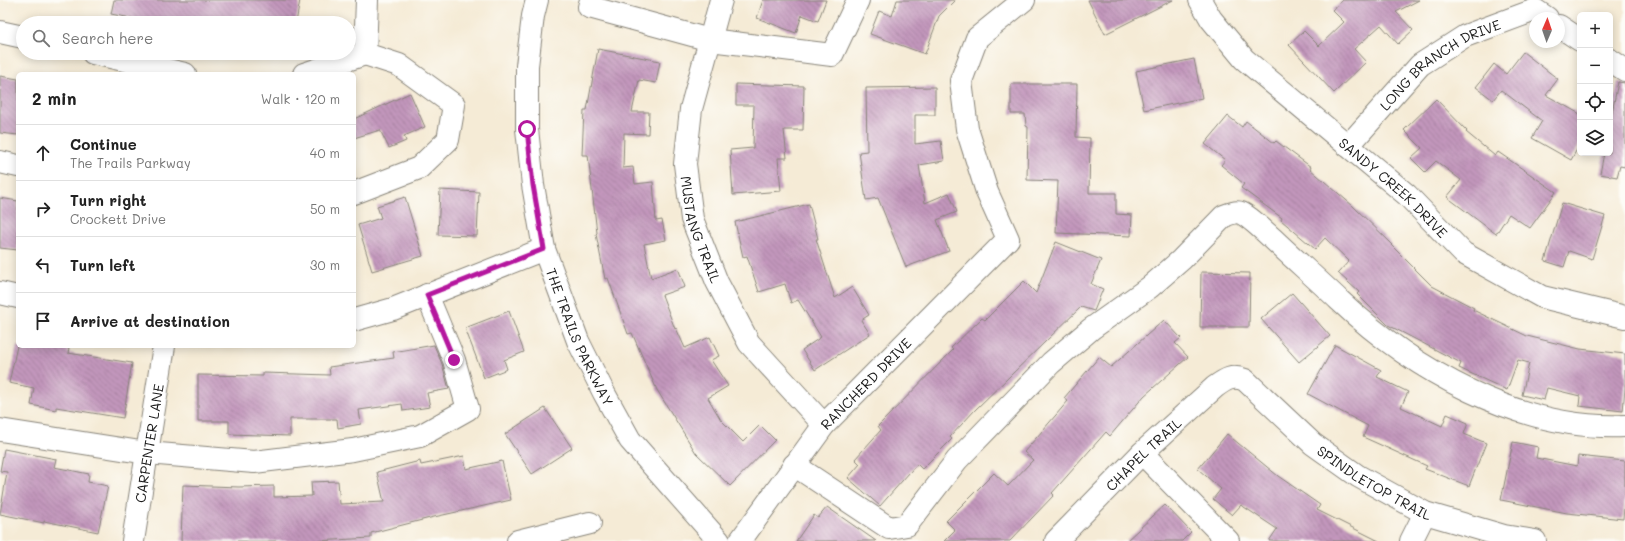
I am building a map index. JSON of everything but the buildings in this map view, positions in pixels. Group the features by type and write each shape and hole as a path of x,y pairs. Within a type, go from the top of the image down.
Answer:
{"street":[{"path":"365,54 368,0"},
{"name":"THE TRAILS PARKWAY","path":"536,0 527,66 527,129 533,185 544,249 578,341 630,440 719,541"},
{"path":"591,0 589,7 710,40 832,55 858,0"},
{"name":"MUSTANG TRAIL","path":"721,0 690,109 684,164 692,219 717,282 749,343 824,425"},
{"name":"RANCHERD DRIVE","path":"740,541 824,425 1008,239 987,192 967,129 961,82 977,38 1024,0"},
{"name":"SANDY CREEK DRIVE","path":"1200,0 1211,19 1244,59 1407,195 1463,252 1542,297 1625,317"},
{"name":"LONG BRANCH DRIVE","path":"1348,146 1420,65 1465,36 1529,12"},
{"path":"1565,30 1577,38"},
{"path":"0,32 16,35"},
{"path":"356,57 365,54 399,65 454,105 448,140 419,168 356,192"},
{"path":"124,60 176,72"},
{"path":"310,72 347,60"},
{"path":"1613,62 1625,70"},
{"path":"0,162 16,166"},
{"path":"794,465 889,528 907,525 957,460 1051,362 1091,329 1150,287 1182,260 1224,216 1232,213 1241,213 1260,228 1353,314 1390,344 1425,367 1461,386 1513,409 1562,421 1608,427 1625,426"},
{"path":"356,319 393,309 544,249"},
{"path":"0,293 16,297"},
{"path":"0,430 147,453 254,462 353,450 420,436 468,409 454,360 427,295"},
{"name":"CARPENTER LANE","path":"133,541 164,348"},
{"name":"CHAPEL TRAIL","path":"1056,541 1142,453 1215,387 1227,378 1238,377"},
{"name":"SPINDLETOP TRAIL","path":"1238,377 1245,380 1313,444 1358,476 1425,513 1504,536 1535,541"},
{"path":"1142,453 1228,541"},
{"path":"1411,541 1425,513"},
{"path":"518,541 590,523"}],"route":[{"path":"454,360 427,295 544,249 533,185 527,129"}]}
